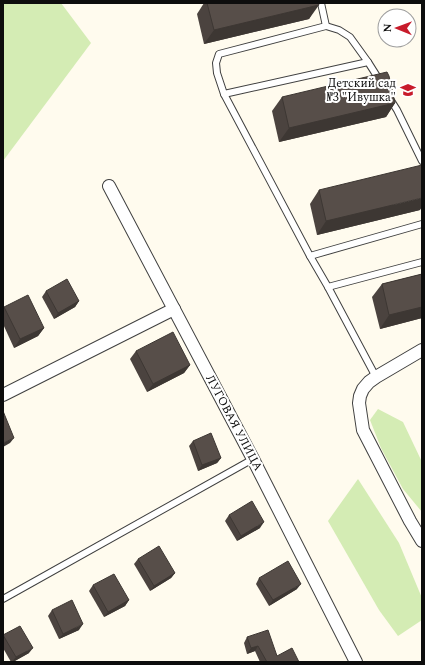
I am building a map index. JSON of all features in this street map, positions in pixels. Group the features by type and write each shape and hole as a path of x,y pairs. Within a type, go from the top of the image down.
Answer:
{"street":[{"name":"ЛУГОВАЯ УЛИЦА","path":"109,186 253,458 356,662"},
{"path":"3,396 174,308"},
{"path":"422,350 369,382 362,389 360,396 363,430 410,521 422,541"}],"lane":[{"path":"321,3 326,26"},
{"path":"376,377 224,94 217,73 216,63 219,54 326,26 339,30 350,37 368,62 384,89"},
{"path":"224,94 368,62"},
{"path":"388,96 397,110 422,161"},
{"path":"310,256 422,224"},
{"path":"328,287 422,262"},
{"path":"3,599 253,458"}],"green space":[{"path":"3,3 61,3 91,43 3,161"},
{"path":"378,409 403,422 422,462 422,512 403,489 381,448 370,420"},
{"path":"358,479 399,543 422,598 422,620 398,636 379,610 328,521"}],"building":[{"path":"207,3 318,3 319,5 214,30"},
{"path":"387,72 395,103 289,128 282,97"},
{"path":"422,165 422,198 326,221 319,190"},
{"path":"422,274 422,307 389,315 382,284"},
{"path":"67,279 79,301 58,313 46,291"},
{"path":"28,295 44,328 20,339 4,307"},
{"path":"173,332 190,365 153,384 136,351"},
{"path":"3,411 14,438 3,443"},
{"path":"211,433 221,458 202,465 193,441"},
{"path":"252,501 264,522 241,536 229,515"},
{"path":"159,546 175,573 154,586 138,559"},
{"path":"288,561 301,584 273,600 259,578"},
{"path":"114,574 129,600 108,612 93,585"},
{"path":"72,600 83,624 63,634 52,610"},
{"path":"20,626 33,648 16,657 3,635"},
{"path":"268,630 277,656 292,648 299,662 267,662 258,646 251,648 247,637"}],"place":[{"name":"Детский сад №3 \"Ивушка\"","path":"408,90"}]}
